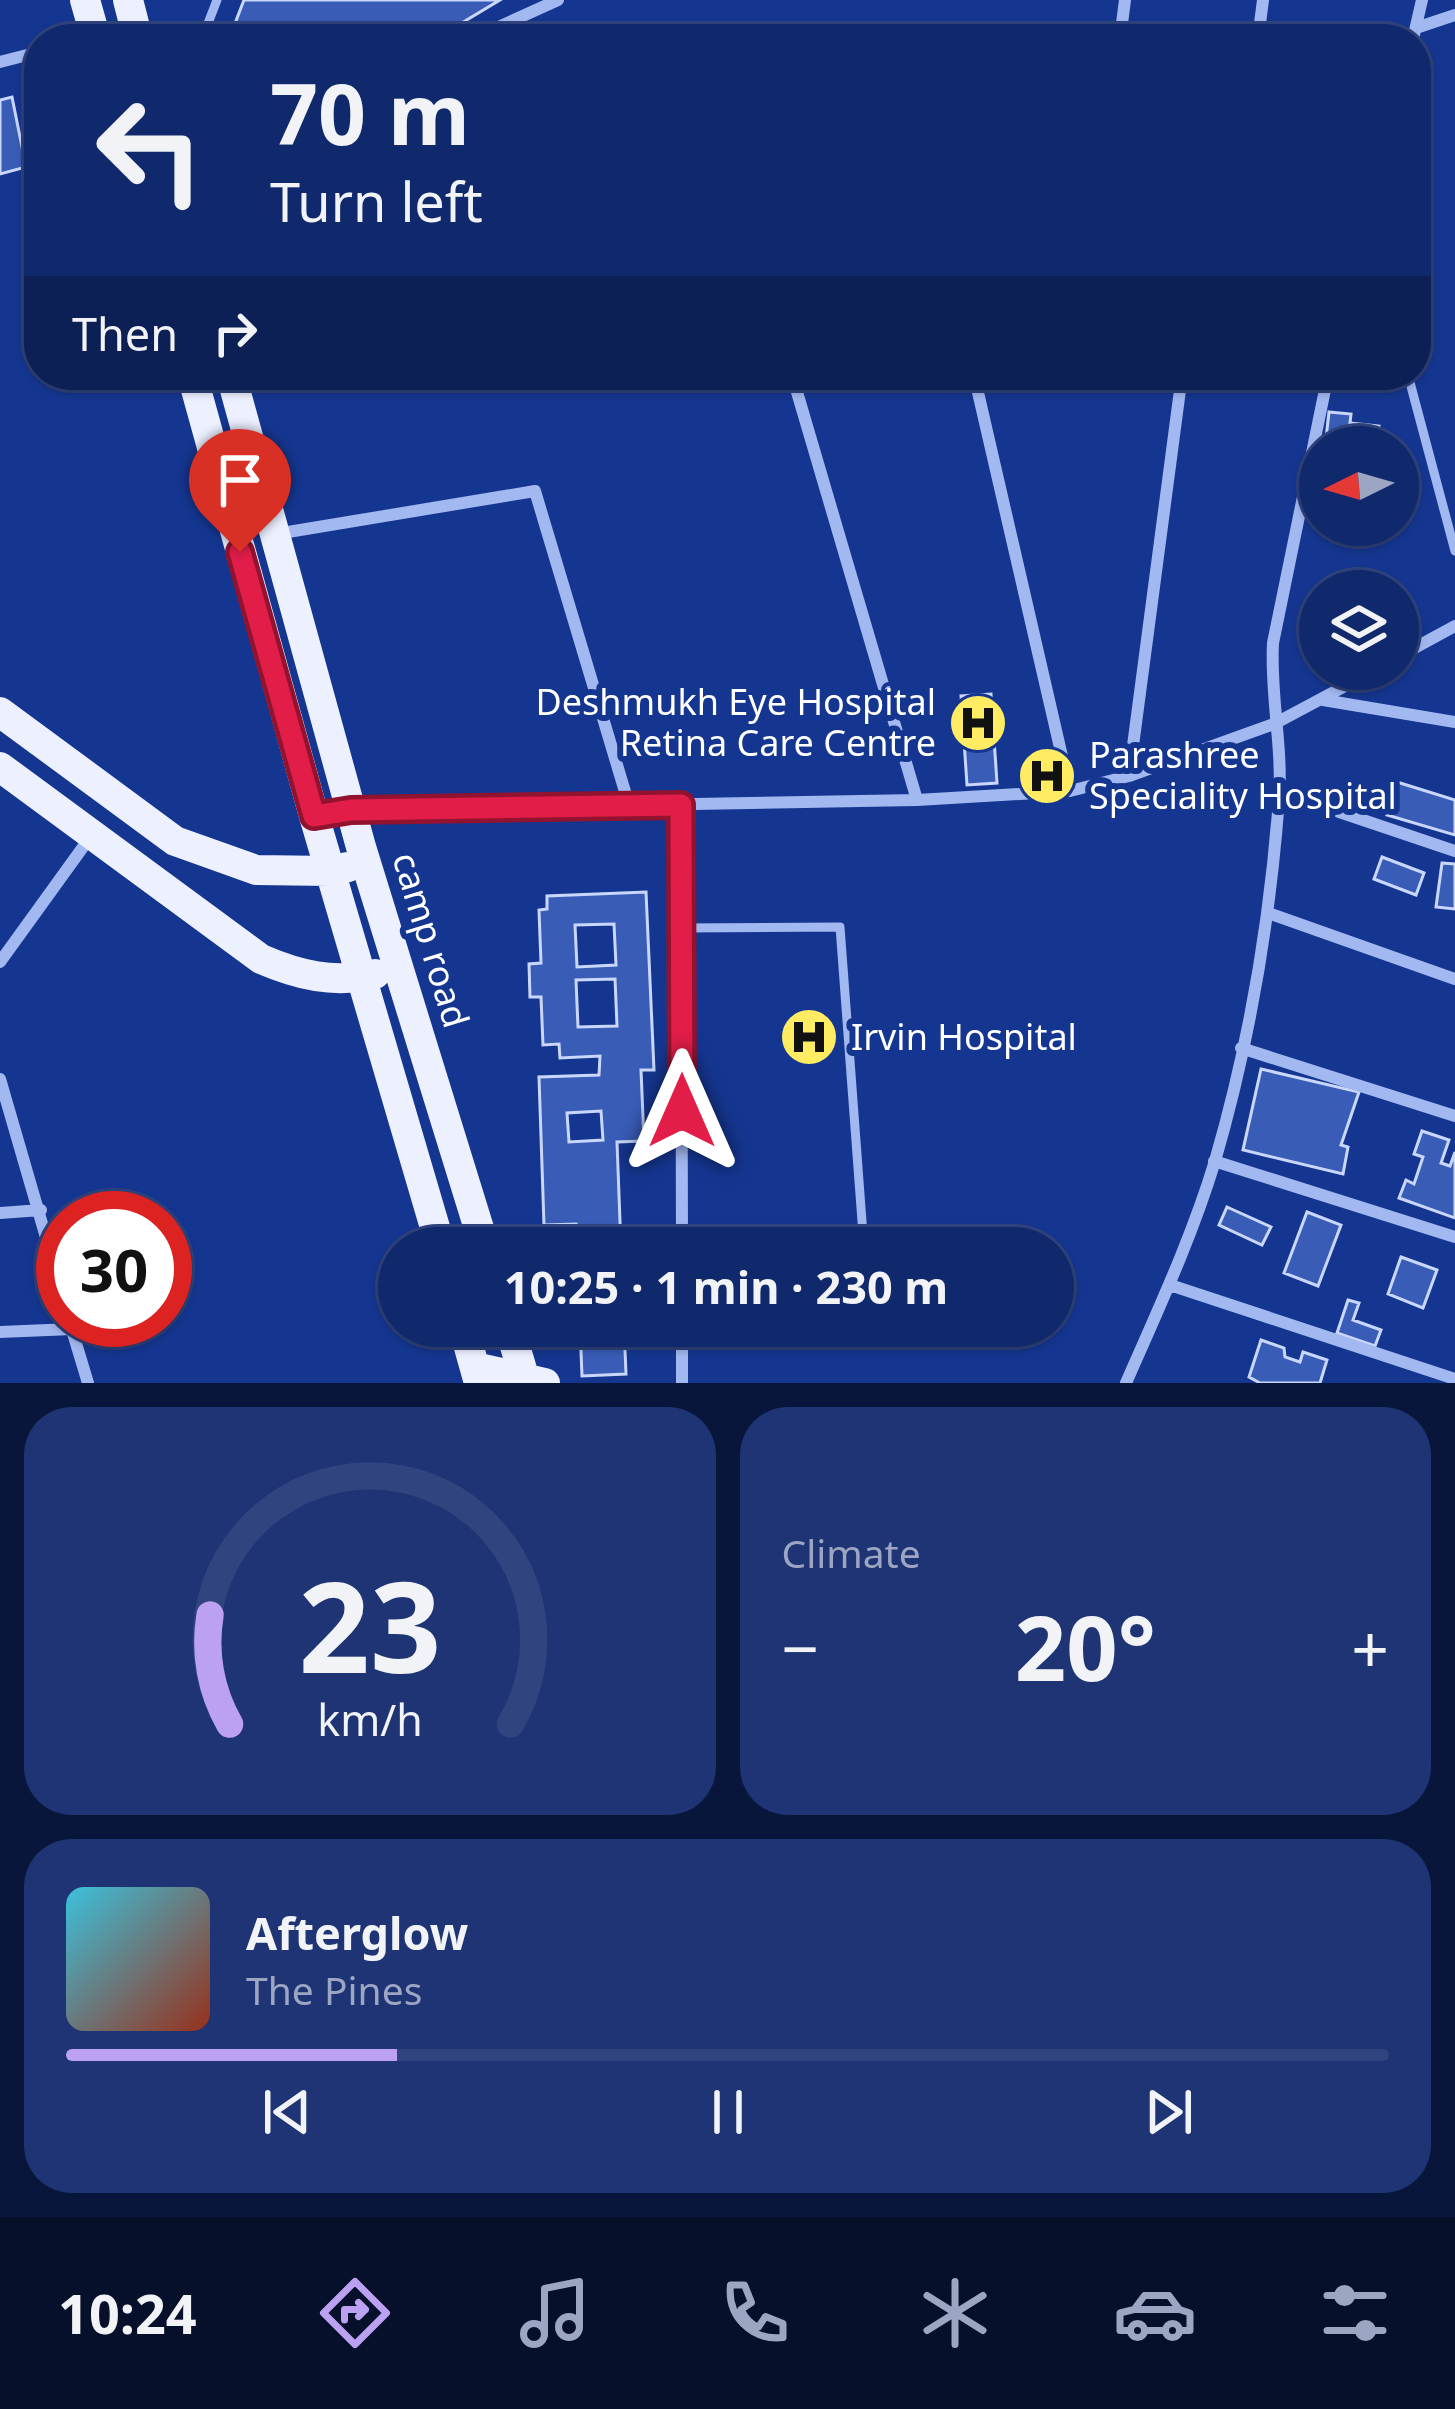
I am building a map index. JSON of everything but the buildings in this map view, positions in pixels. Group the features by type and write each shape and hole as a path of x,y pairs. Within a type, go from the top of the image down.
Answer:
{"main road":[{"path":"196,390 435,1227"},
{"name":"camp road","path":"235,390 366,862 478,1227"},
{"path":"277,684 314,674"},
{"path":"0,712 175,842 256,870 330,871 366,862"},
{"path":"0,767 261,959 304,977 361,977 398,968"},
{"path":"347,927 383,918"},
{"path":"477,1375 532,1381 518,1347"}],"street":[{"path":"505,24 558,0"},
{"path":"795,390 917,800"},
{"path":"977,390 1070,790"},
{"path":"1129,776 1180,390"},
{"path":"1126,1383 1170,1285 1214,1161 1241,1048 1268,913 1280,792 1273,643 1325,390"},
{"path":"275,534 535,491 629,805"},
{"path":"1419,646 1455,626"},
{"path":"314,816 351,810 917,800 1070,790 1129,776 1274,724 1340,690"},
{"path":"1322,700 1455,722"},
{"path":"1280,792 1455,851"},
{"path":"681,805 682,1227"},
{"path":"0,962 92,835"},
{"path":"1268,913 1455,979"},
{"path":"1241,1048 1455,1116"},
{"path":"1,1088 36,1195"},
{"path":"1214,1161 1455,1237"},
{"path":"0,1213 36,1210"},
{"path":"1170,1285 1455,1378"},
{"path":"0,1332 36,1328"},
{"path":"77,1347 88,1383"},
{"path":"682,1347 682,1383"}],"lane":[{"path":"1412,390 1455,551"},
{"path":"681,928 836,926 843,933 863,1227"}],"place":[{"name":"Deshmukh Eye Hospital Retina Care Centre","path":"978,723"},
{"name":"Parashree Speciality Hospital","path":"1047,776"},
{"name":"Irvin Hospital","path":"809,1037"}],"route":[{"path":"240,552 314,816 351,810 681,805 682,1111"}]}
